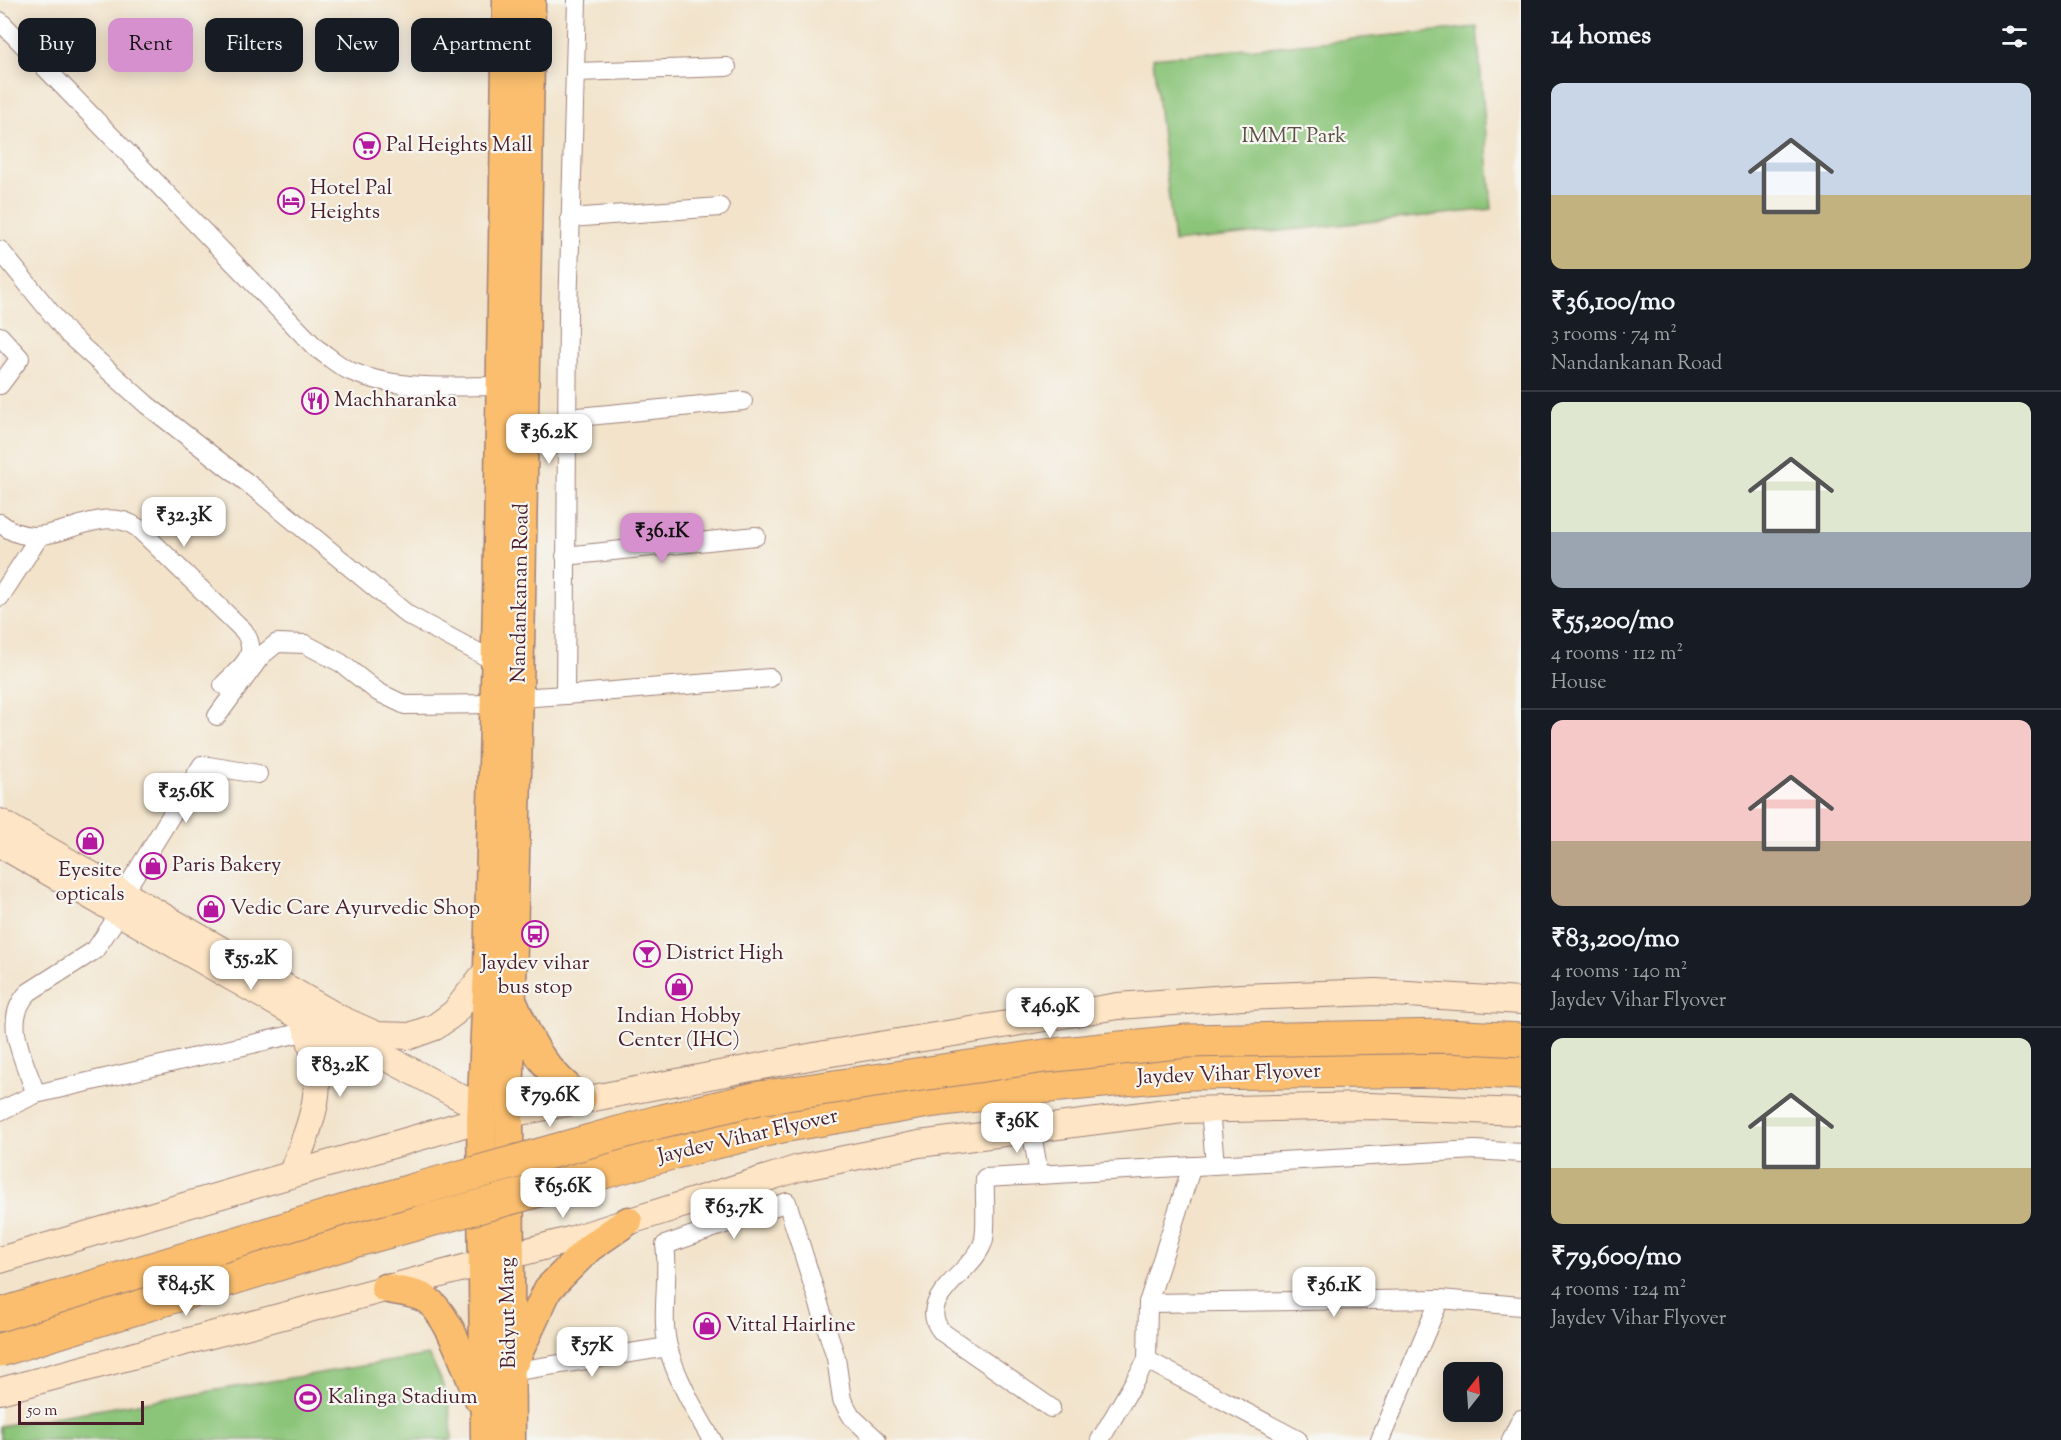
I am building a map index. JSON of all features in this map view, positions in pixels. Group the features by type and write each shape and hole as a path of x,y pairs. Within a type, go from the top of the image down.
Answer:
{"highway":[{"name":"Jaydev Vihar Flyover","path":"0,1315 425,1187 658,1122 759,1098 1045,1056 1187,1041 1446,1036 1521,1040"},
{"name":"Jaydev Vihar Flyover","path":"0,1350 353,1241 675,1152 782,1126 929,1101 1191,1073 1458,1070 1521,1073"}],"main road":[{"name":"Nandankanan Road","path":"491,1114 488,969 507,701 496,662 501,386 519,13"},
{"name":"Nandankanan Road","path":"491,1114 511,997 507,701 519,13"},
{"path":"511,997 529,1039 547,1069 582,1099"},
{"name":"Bidyut Marg","path":"491,1114 508,1256 511,1440"},
{"name":"Bidyut Marg","path":"485,1440 481,1263 491,1114"},
{"path":"510,1372 548,1289 589,1248 628,1221"},
{"path":"385,1288 423,1298 433,1307 449,1328 484,1412"}],"street":[{"path":"565,695 570,218 577,0"},
{"path":"0,21 316,348 348,370 378,381 420,385 501,386"},
{"path":"576,72 727,67"},
{"path":"570,218 720,207"},
{"path":"0,250 69,335 147,405 254,488 408,615 496,662"},
{"path":"0,336 20,358 0,385"},
{"path":"568,418 743,401"},
{"path":"0,523 9,531 39,537 108,518 127,520 244,631 251,642 252,651 246,661 223,685"},
{"path":"565,555 756,536"},
{"path":"0,597 39,537"},
{"path":"217,716 261,656 277,643 305,644 341,663 378,692 405,705 507,701 770,678"},
{"path":"36,1094 14,1027 14,1013 21,1000 29,992 95,950 202,765 258,774"},
{"path":"0,822 306,1025 424,1076 491,1114"},
{"path":"0,844 121,904 341,1019 377,1035 410,1036 435,1027 454,1013 488,969"},
{"path":"0,1260 491,1114 825,1054 1118,1006 1242,996 1376,992 1521,1001"},
{"path":"0,1111 36,1094 306,1025"},
{"path":"291,1175 314,1114 318,1094 315,1051 306,1025"},
{"path":"0,1391 508,1256 799,1168 919,1144 1182,1110 1369,1106 1521,1112"},
{"path":"1210,1110 1215,1164"},
{"path":"1031,1128 1039,1174"},
{"path":"1052,1408 942,1332 935,1323 932,1312 937,1299 971,1261 984,1240 985,1178 1475,1150 1521,1153"},
{"path":"1100,1440 1148,1360 1148,1303 1192,1166"},
{"path":"712,1440 698,1417 668,1347 666,1320 668,1267 665,1245 787,1202 836,1358 842,1400 852,1417 877,1440"},
{"path":"1148,1303 1440,1299 1521,1306"},
{"path":"1380,1440 1440,1299"},
{"path":"510,1372 668,1347"},
{"path":"1148,1360 1298,1440"},
{"path":"1511,1440 1521,1419"}],"green space":[{"name":"IMMT Park","path":"1477,27 1492,209 1174,242 1153,58"},
{"name":"Kalinga Stadium","path":"428,1355 434,1364 446,1396 452,1440 0,1440 0,1426"}],"place":[{"name":"Pal Heights Mall","path":"367,146"},
{"name":"Hotel Pal Heights","path":"291,201"},
{"name":"Machharanka","path":"315,401"},
{"name":"Eyesite opticals","path":"90,841"},
{"name":"Paris Bakery","path":"153,866"},
{"name":"Vedic Care Ayurvedic Shop","path":"211,909"},
{"name":"Jaydev vihar bus stop","path":"535,934"},
{"name":"District High","path":"647,954"},
{"name":"Indian Hobby Center (IHC)","path":"679,987"},
{"name":"Vittal Hairline","path":"707,1326"},
{"name":"Kalinga Stadium","path":"308,1398"}]}
